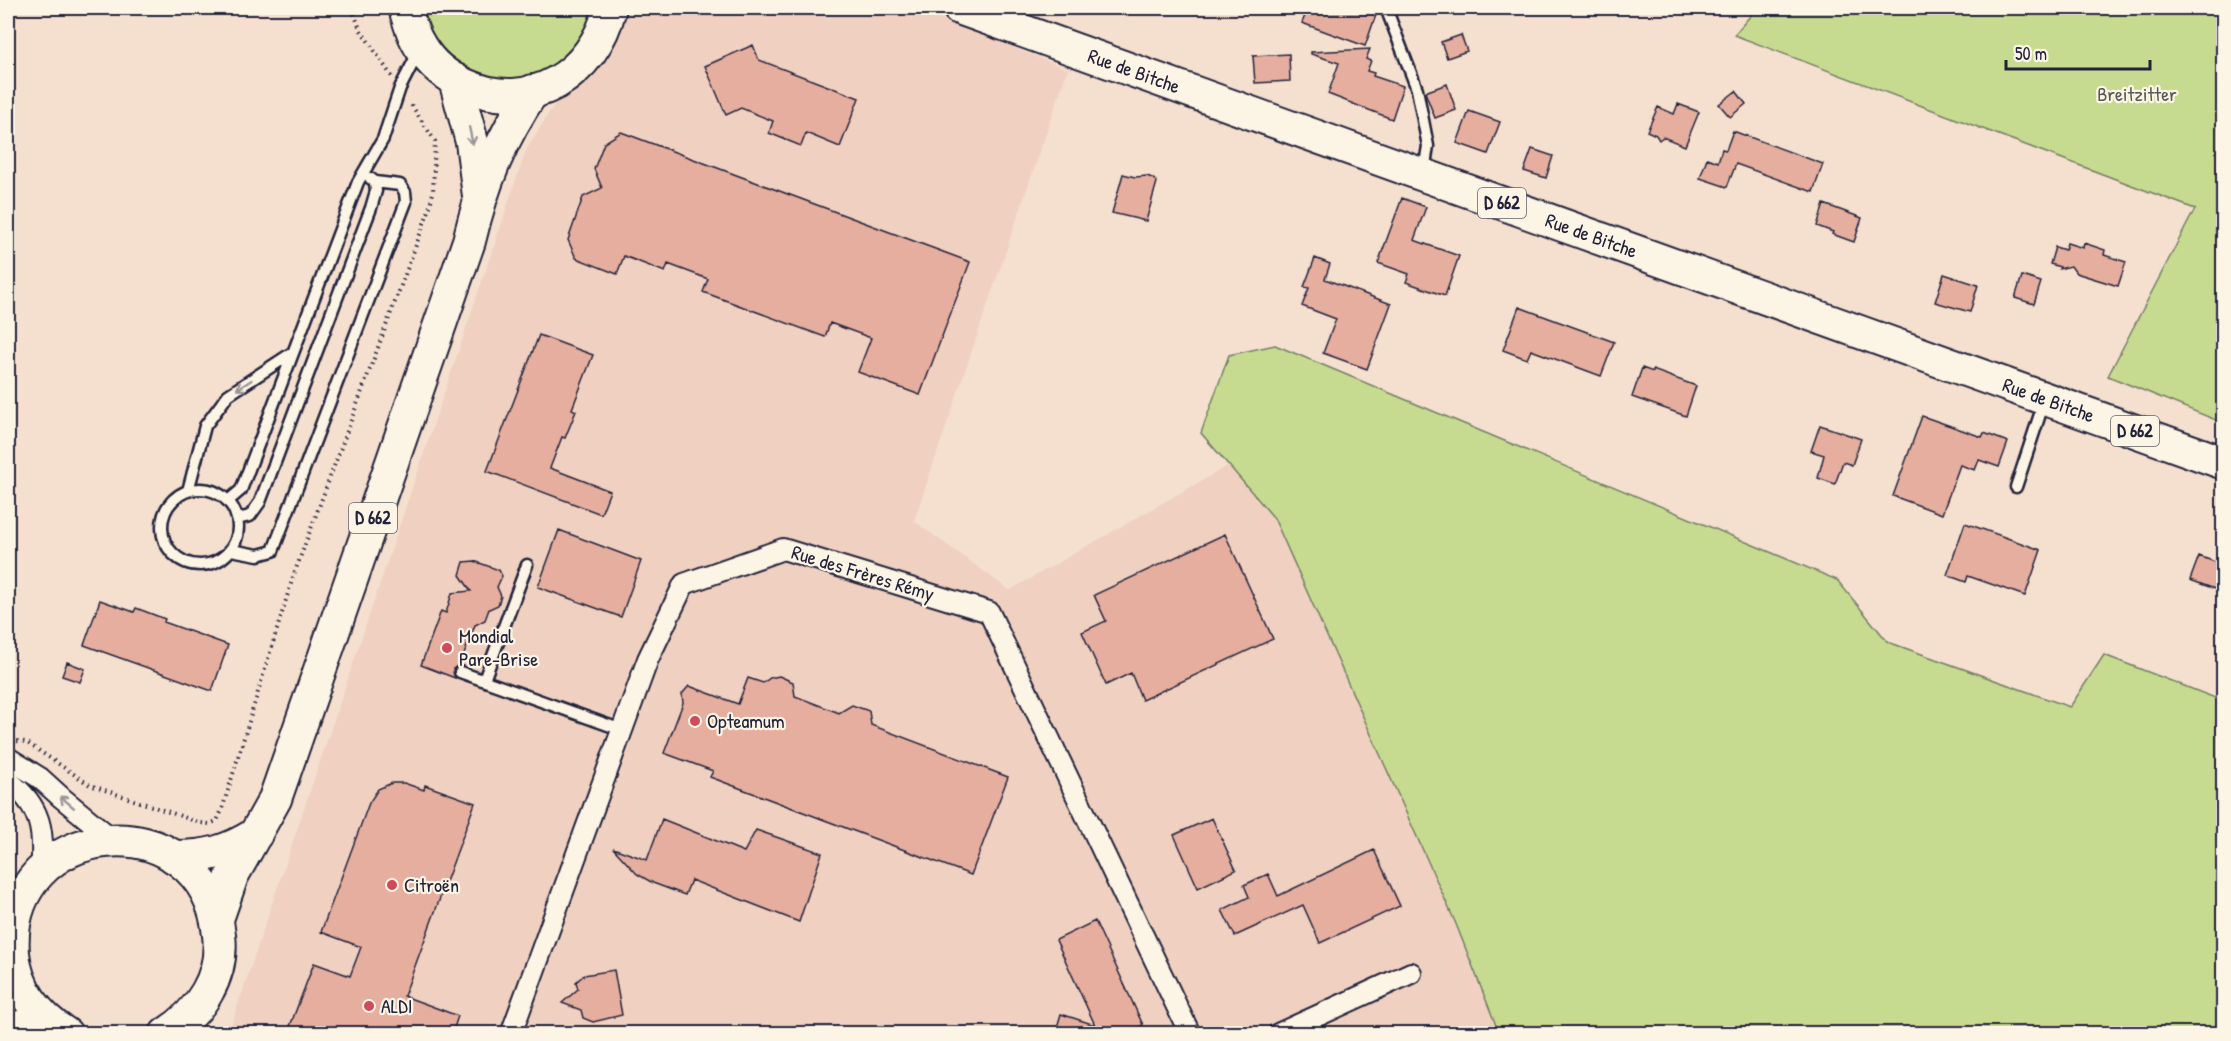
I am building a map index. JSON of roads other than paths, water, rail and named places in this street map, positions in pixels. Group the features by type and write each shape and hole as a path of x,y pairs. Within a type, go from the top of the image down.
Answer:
{"main road":[{"path":"405,8 410,28 421,48 436,66 455,80 473,88 493,93 513,94 533,91 552,84 569,74 584,61 596,45 611,8"},
{"name":"Rue de Bitche","path":"959,8 2223,463"},
{"name":"D 662","path":"455,80 472,142 480,197"},
{"name":"D 662","path":"217,919 232,876 275,799 470,241 480,197 510,126 533,91"},
{"path":"174,857 216,854 236,847 256,834"},
{"path":"60,1030 39,1014 11,971 12,938 16,914 26,890 41,871 62,854 86,843 112,839 134,841 155,847 174,857 189,869 201,884 211,900 217,919 220,938 219,958 214,977 195,1011 179,1026 166,1034"},
{"path":"8,1029 32,1025 60,1030"}],"street":[{"name":"Rue des Frères Rémy","path":"510,1034 648,659 684,584 783,549 989,612 1190,1034"},
{"path":"8,758 40,778 112,839"},
{"path":"8,781 21,790 38,818 42,832 41,871"},
{"path":"1278,1034 1411,973"}],"lane":[{"path":"1386,8 1417,89 1428,146 1423,174"},
{"path":"228,501 241,490 358,182 383,139 400,88 421,48"},
{"path":"231,550 258,555 273,551 406,202 405,192 400,185 375,182 364,172"},
{"path":"237,519 250,516 260,502 371,208 376,191 375,182"},
{"path":"188,490 206,426 228,395 293,353"},
{"path":"2016,487 2046,398"},
{"path":"188,490 209,490 228,501 237,519 238,530 231,550 214,563 202,566 190,565 179,560 164,542 161,521 165,511 170,502 188,490"},
{"path":"484,680 526,565"},
{"path":"460,672 622,730"}],"place":[{"name":"Mondial Pare-Brise","path":"447,648"},
{"name":"Opteamum","path":"695,721"},
{"name":"Citroën","path":"392,885"},
{"name":"ALDI","path":"369,1006"}],"park label":[{"name":"Breitzitter","path":"2137,94"}]}
